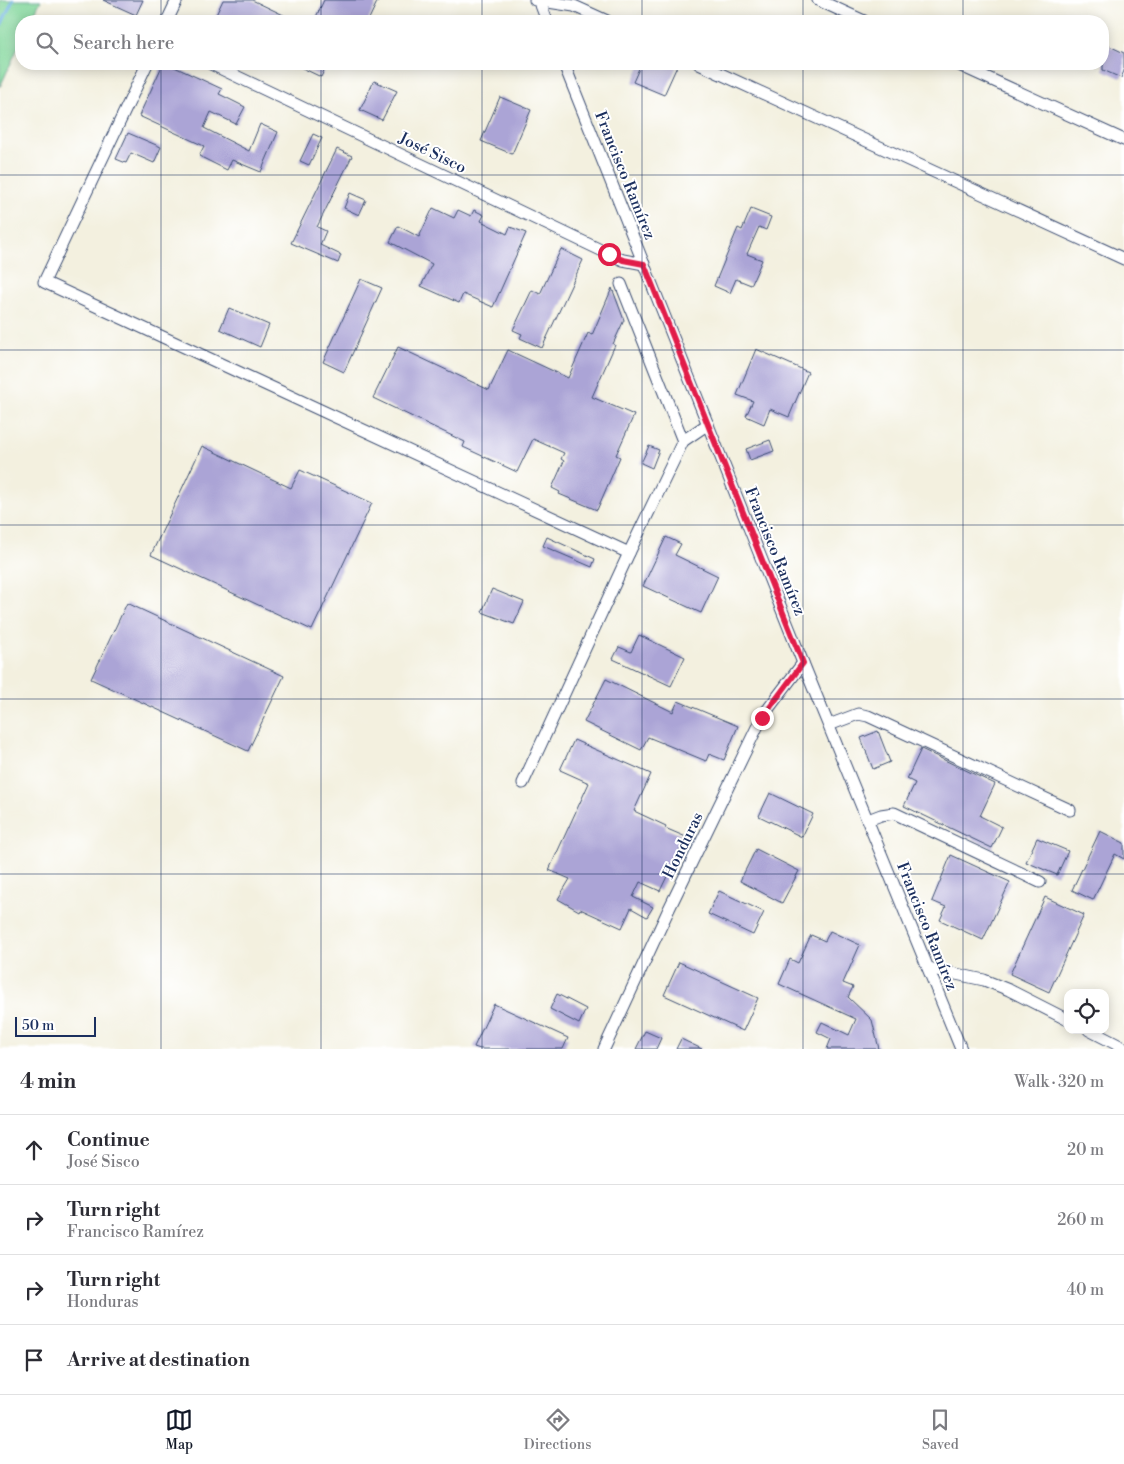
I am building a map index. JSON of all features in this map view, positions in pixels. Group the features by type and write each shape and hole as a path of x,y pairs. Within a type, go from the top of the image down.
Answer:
{"street":[{"path":"170,15 177,0"},
{"path":"538,0 544,15"},
{"path":"538,0 574,6 594,15"},
{"path":"818,0 838,4 855,15"},
{"path":"144,70 44,282 629,553"},
{"name":"José Sisco","path":"225,70 609,254 623,260 644,264"},
{"name":"Francisco Ramírez","path":"566,70 803,663 961,1049"},
{"path":"713,70 1124,259"},
{"path":"970,70 1124,140"},
{"path":"621,284 683,441"},
{"path":"523,783 683,441 708,424"},
{"name":"Honduras","path":"604,1049 668,911 762,718 803,663"},
{"path":"829,725 858,714 868,716 1070,810"},
{"path":"868,820 894,813 1040,882"},
{"path":"928,968 984,980 1009,990 1064,1018"},
{"path":"1097,1034 1124,1048"}],"green space":[{"path":"0,0 41,0 34,15 15,15 15,54 0,87"}],"building":[{"path":"103,0 143,0 136,15"},
{"path":"223,0 252,0 283,15 216,15"},
{"path":"324,0 378,0 371,15 317,15"},
{"path":"1109,46 1124,53 1124,71 1121,78 1103,70 1109,70"},
{"path":"160,70 181,70 222,89 219,94 245,107 236,124 211,112 204,128 249,151 260,124 278,132 261,172 232,160 227,170 199,156 204,146 139,116"},
{"path":"306,70 324,70 321,77"},
{"path":"638,70 675,70 664,95 633,82"},
{"path":"374,81 397,91 382,120 360,110"},
{"path":"500,97 531,110 512,154 481,141"},
{"path":"128,133 161,147 154,163 131,153 126,163 116,159"},
{"path":"313,134 322,138 309,165 300,161"},
{"path":"337,149 352,156 317,227 326,231 320,245 341,255 338,263 291,243"},
{"path":"350,193 366,200 359,215 344,208"},
{"path":"433,208 454,218 458,210 471,216 474,210 484,215 481,221 507,234 510,227 526,233 493,307 463,294 459,303 421,286 432,264 390,242 398,226 419,237"},
{"path":"751,209 771,217 766,230 759,227 747,254 762,260 751,285 736,279 730,293 714,286 738,228 742,230"},
{"path":"561,249 583,260 542,348 520,338 522,334 513,330 532,290 540,294"},
{"path":"361,279 382,288 344,372 323,362"},
{"path":"612,288 624,320 592,397 634,415 616,455 620,457 597,510 559,494 560,492 552,488 564,461 561,459 564,453 533,439 517,472 463,447 465,442 373,398 398,347 489,390 508,350 568,378 588,333 592,335"},
{"path":"229,308 269,325 260,347 220,329"},
{"path":"756,349 808,372 789,417 770,409 764,424 746,416 753,401 737,395"},
{"path":"770,440 774,451 750,460 746,449"},
{"path":"202,446 291,488 300,470 372,503 312,630 151,555"},
{"path":"649,446 659,450 652,468 641,463"},
{"path":"547,537 595,559 592,567 543,546"},
{"path":"666,537 681,544 675,555 718,576 701,613 643,586"},
{"path":"492,589 524,602 514,624 482,612"},
{"path":"127,603 284,676 248,751 91,679"},
{"path":"639,635 685,657 671,686 613,659 619,647 631,652"},
{"path":"606,679 673,712 678,701 738,726 724,760 709,754 706,761 648,737 641,750 584,722"},
{"path":"878,731 890,762 873,769 861,738"},
{"path":"574,740 651,774 634,811 686,837 660,891 640,882 633,897 653,907 647,917 631,908 622,928 580,909 579,911 558,899 570,879 549,870 589,783 560,770"},
{"path":"921,749 995,784 980,816 1002,827 992,848 904,806 915,783 907,779"},
{"path":"770,793 813,814 802,837 759,816"},
{"path":"1100,831 1124,843 1124,859 1115,854 1093,900 1072,890"},
{"path":"1037,838 1068,851 1057,875 1026,862"},
{"path":"756,849 799,871 782,903 740,881"},
{"path":"951,855 1010,882 983,940 940,920 946,907 932,901"},
{"path":"719,891 764,912 753,935 708,914"},
{"path":"1045,897 1084,915 1049,992 1010,974"},
{"path":"830,931 860,945 843,983 853,987 848,997 872,1020 879,1049 827,1049 831,1039 817,1032 822,1022 849,1035 856,1019 779,984 790,959 798,963 811,935 825,941"},
{"path":"679,962 758,998 743,1031 664,995"},
{"path":"557,994 586,1009 579,1024 550,1009"},
{"path":"494,1004 568,1038 563,1049 480,1049 474,1047"},
{"path":"645,1031 661,1038 656,1049 636,1049"},
{"path":"681,1039 702,1049 676,1049"}],"waterway":[{"path":"0,28 13,0"}],"route":[{"path":"609,254 623,260 644,264 803,663 762,718"}]}
